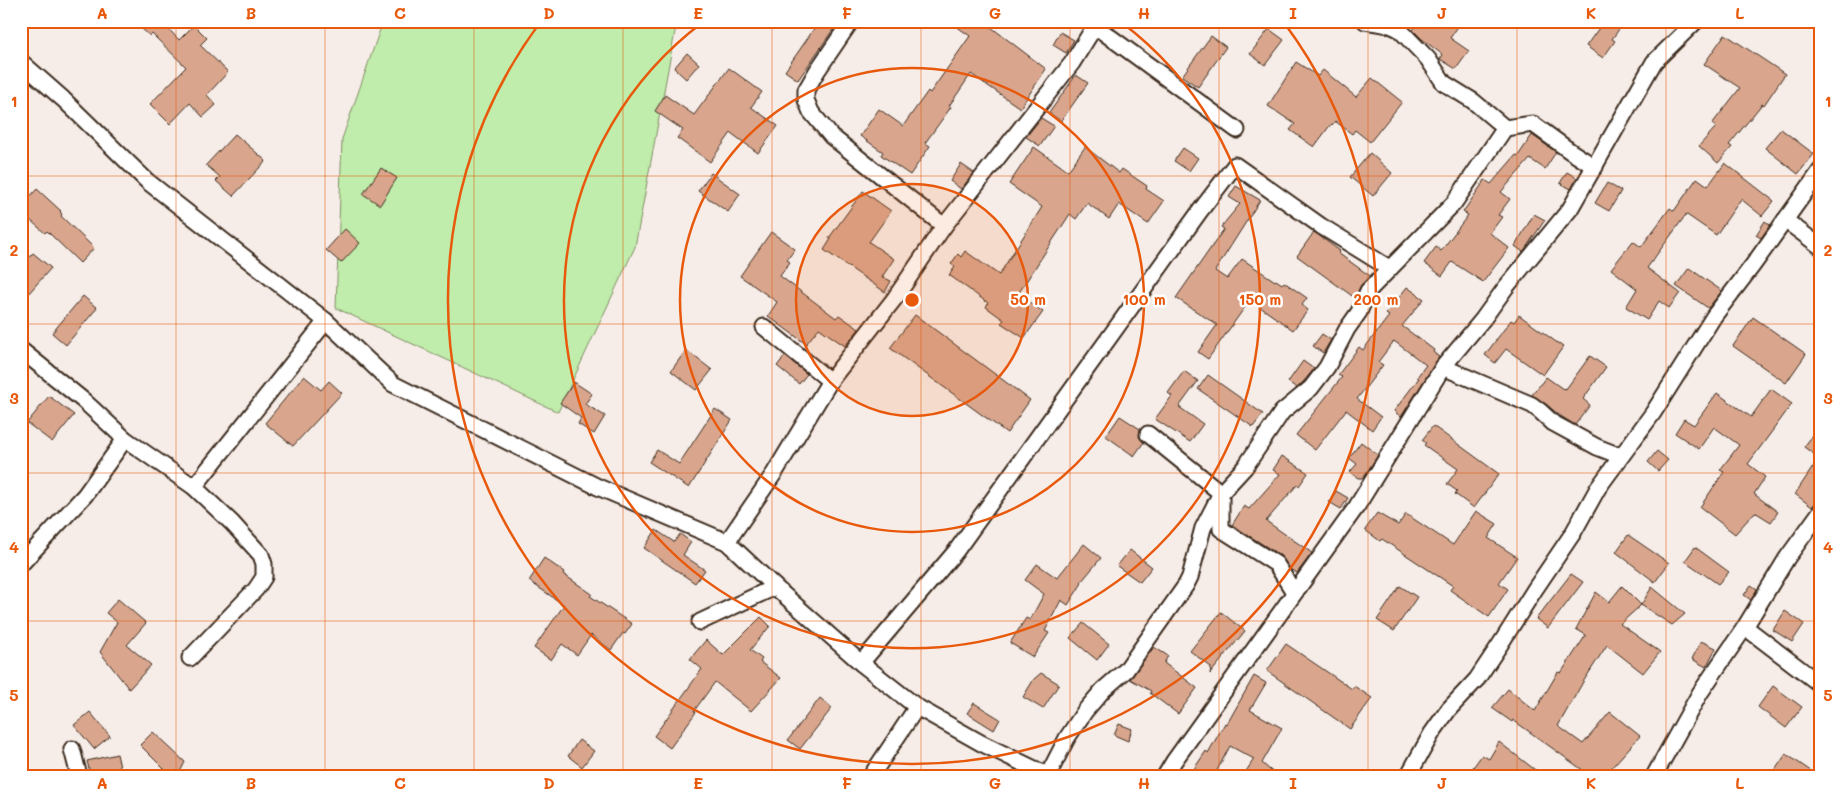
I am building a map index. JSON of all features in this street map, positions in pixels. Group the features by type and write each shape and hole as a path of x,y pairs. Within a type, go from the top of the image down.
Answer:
{"street":[{"path":"851,21 816,71 806,90 806,100 811,112 831,136 944,226"},
{"path":"1365,21 1390,25 1399,29 1428,60 1444,83 1473,101 1505,128"},
{"path":"1166,776 1174,761 1357,506 1443,367 1570,209 1654,62 1694,22"},
{"path":"727,542 775,472 830,381 895,298 944,226 1072,63 1097,24 1237,130"},
{"path":"21,62 63,98 148,181 326,321 393,384 598,487 727,542 861,663 917,707 982,743 1049,776 1067,738 1086,711 1103,690 1126,670 1186,584 1190,577 1203,528 1221,493 1245,467 1282,412 1311,388 1327,367 1347,329 1359,312 1368,290 1454,203 1505,128 1533,124 1595,167"},
{"path":"861,663 956,551 1235,165 1321,226 1389,268"},
{"path":"1408,776 1438,725 1476,679 1502,643 1535,589 1573,533 1598,488 1658,405 1714,316 1821,170"},
{"path":"1785,220 1821,247"},
{"path":"194,487 326,321"},
{"path":"764,327 830,381"},
{"path":"21,350 84,401 125,439 194,487 260,555 264,564 264,577 256,589 190,658"},
{"path":"1443,367 1532,405 1553,423 1597,447 1620,456"},
{"path":"1148,434 1221,493"},
{"path":"21,564 85,495 125,439"},
{"path":"1221,493 1221,529 1276,564 1294,592"},
{"path":"1654,776 1700,693 1821,511"},
{"path":"700,622 775,587"},
{"path":"1745,627 1821,685"},
{"path":"870,776 917,707"},
{"path":"72,749 79,776"}],"green space":[{"path":"383,21 677,21 635,247 558,412 336,308 342,139"}],"building":[{"path":"133,21 167,21 164,24 179,40 194,25 207,38 200,45 228,72 207,95 216,105 203,117 190,103 170,124 150,104 186,67 152,34 150,36"},
{"path":"801,21 839,21 798,80 785,71 814,29"},
{"path":"949,21 983,21 1046,69 1020,108 971,74 949,106 951,107 925,143 930,146 910,175 881,155 883,152 860,136 879,109 903,126 928,91 930,93 970,36"},
{"path":"1420,21 1462,21 1450,38 1469,51 1456,69 1440,59 1443,55 1413,30"},
{"path":"1604,21 1625,21 1612,39 1615,41 1603,58 1586,46"},
{"path":"1269,29 1284,40 1265,65 1250,54"},
{"path":"1060,32 1074,40 1066,53 1053,45"},
{"path":"1725,34 1785,74 1764,105 1762,104 1729,145 1732,147 1718,163 1699,146 1716,127 1712,124 1740,88 1704,64"},
{"path":"1211,36 1226,47 1198,87 1182,76"},
{"path":"687,53 699,64 686,79 674,68"},
{"path":"1296,62 1318,76 1323,70 1356,97 1372,78 1402,102 1370,142 1355,130 1352,134 1335,121 1314,147 1290,130 1295,124 1268,106"},
{"path":"729,68 762,92 751,107 778,126 758,153 731,133 710,162 677,138 683,130 655,111 665,95 694,115"},
{"path":"1076,75 1088,83 1061,121 1049,113"},
{"path":"1041,118 1054,126 1040,146 1026,137"},
{"path":"1781,129 1814,154 1798,174 1765,148"},
{"path":"235,134 266,161 233,196 216,181 220,177 206,165"},
{"path":"1532,135 1556,152 1545,169 1530,159 1501,192 1510,199 1498,215 1502,217 1490,233 1509,248 1483,282 1452,262 1442,276 1424,263 1436,247 1441,251 1468,215 1463,212 1485,180 1491,184 1516,155 1518,156"},
{"path":"1034,147 1068,171 1085,147 1119,173 1122,169 1147,186 1146,189 1164,201 1148,224 1119,204 1109,219 1087,203 1076,219 1070,214 1018,294 1043,312 1024,338 1001,323 1004,320 986,307 988,303 949,275 955,267 951,264 958,254 961,257 965,251 999,275 1042,207 1009,184"},
{"path":"1183,148 1198,158 1189,171 1174,161"},
{"path":"1370,153 1392,173 1373,196 1350,177"},
{"path":"1725,163 1774,201 1762,216 1741,199 1716,235 1687,215 1685,216 1647,268 1680,293 1669,308 1659,301 1647,320 1626,307 1637,289 1611,269 1633,241 1641,247 1670,208 1674,211 1697,178 1708,186"},
{"path":"961,164 974,173 961,189 950,181"},
{"path":"381,168 397,178 380,205 363,194"},
{"path":"1567,172 1577,178 1571,189 1560,183"},
{"path":"711,173 740,194 728,212 698,191"},
{"path":"1607,183 1621,191 1609,211 1595,203"},
{"path":"1236,186 1260,200 1215,271 1227,279 1242,259 1275,281 1282,284 1284,282 1307,298 1302,305 1308,310 1293,330 1250,300 1208,359 1198,352 1217,325 1176,298 1224,229 1221,227 1240,204 1229,197"},
{"path":"37,189 61,211 61,216 94,248 80,263 47,231 45,233 21,212 21,206"},
{"path":"863,191 891,211 869,242 894,259 882,277 891,281 885,292 824,250 831,239 829,238"},
{"path":"1534,214 1545,220 1523,252 1515,246"},
{"path":"1765,221 1770,225 1761,238 1756,235"},
{"path":"345,229 360,243 341,263 326,250"},
{"path":"771,232 795,249 787,260 790,262 780,276 836,318 839,315 859,329 845,346 819,328 806,344 768,316 777,302 740,276"},
{"path":"1314,232 1340,251 1338,253 1370,276 1361,285 1355,298 1297,256"},
{"path":"33,253 51,268 21,302 21,266"},
{"path":"1689,268 1722,291 1708,308 1676,286"},
{"path":"1407,287 1424,299 1402,326 1434,350 1433,352 1439,357 1401,417 1394,411 1419,378 1417,377 1426,365 1394,341 1378,362 1383,365 1357,399 1381,417 1372,430 1346,410 1315,450 1296,435 1342,377 1338,375 1359,347 1363,350 1389,316 1386,314"},
{"path":"83,296 97,308 66,345 52,333"},
{"path":"915,315 1030,400 1007,433 890,348"},
{"path":"1519,315 1563,347 1543,375 1506,349 1495,363 1485,355 1511,320 1514,322"},
{"path":"1753,317 1806,354 1786,383 1733,346"},
{"path":"1322,334 1331,340 1323,353 1313,346"},
{"path":"686,350 712,370 696,390 671,371"},
{"path":"785,356 807,374 799,384 777,366"},
{"path":"1590,356 1606,367 1583,399 1590,405 1575,425 1532,395 1546,377 1563,389 1566,389"},
{"path":"1303,361 1314,369 1297,388 1288,382"},
{"path":"1184,371 1198,381 1179,407 1203,424 1190,442 1155,419 1172,396 1168,393"},
{"path":"1208,375 1263,414 1253,427 1198,389"},
{"path":"304,376 321,390 329,381 342,393 293,446 265,423"},
{"path":"574,382 592,394 585,404 605,416 594,434 578,424 581,418 560,403"},
{"path":"1771,389 1792,404 1748,464 1765,477 1754,494 1778,512 1771,522 1755,512 1735,534 1700,507 1724,472 1720,470 1739,445 1714,427 1699,449 1675,433 1684,419 1694,425 1717,393 1751,417"},
{"path":"49,396 74,415 52,442 27,423"},
{"path":"715,409 732,420 689,488 649,462 657,450 679,464"},
{"path":"1120,416 1140,429 1139,437 1144,442 1134,456 1106,436"},
{"path":"1821,424 1821,495 1812,507 1795,494 1819,458 1804,447"},
{"path":"1433,426 1499,474 1474,508 1455,494 1457,491 1447,484 1458,469 1424,445 1426,443 1422,440"},
{"path":"1361,442 1378,455 1363,478 1358,478 1350,472 1357,464 1349,458"},
{"path":"1657,451 1668,460 1658,471 1648,462"},
{"path":"1282,456 1308,473 1299,486 1297,485 1266,521 1312,553 1297,573 1292,571 1281,556 1232,525 1244,506 1249,509 1280,474 1273,470"},
{"path":"1336,491 1348,498 1341,509 1329,502"},
{"path":"1476,511 1497,524 1488,538 1517,557 1499,583 1508,589 1489,617 1450,590 1453,586 1382,539 1380,541 1365,530 1377,513 1398,525 1406,514 1453,545"},
{"path":"656,530 674,542 680,534 691,542 683,555 705,570 695,583 644,548"},
{"path":"1628,535 1669,563 1655,582 1616,552"},
{"path":"1084,544 1101,558 1081,582 1068,605 1061,600 1045,631 1049,633 1033,657 1010,643 1026,618 1030,620 1044,594 1025,580 1037,564 1057,578"},
{"path":"1695,547 1729,572 1718,584 1685,561"},
{"path":"1130,550 1152,567 1140,582 1117,566"},
{"path":"544,558 592,594 590,596 632,624 611,650 591,635 577,655 562,644 551,660 534,648 564,605 529,581"},
{"path":"1571,574 1583,582 1548,628 1536,619"},
{"path":"1751,585 1757,589 1751,600 1744,595"},
{"path":"1400,586 1417,597 1394,631 1377,620"},
{"path":"1622,586 1641,605 1620,624 1660,652 1643,673 1607,645 1558,726 1583,744 1610,712 1640,736 1604,776 1591,776 1513,720 1512,722 1492,708 1508,689 1535,711 1558,672 1561,673 1586,635 1576,629 1596,592 1609,602"},
{"path":"1652,587 1685,614 1672,625 1641,605"},
{"path":"118,599 146,623 127,645 151,665 129,689 100,652 117,622 106,613"},
{"path":"1785,611 1804,624 1792,642 1773,630"},
{"path":"1221,612 1245,631 1210,674 1211,667 1190,651"},
{"path":"761,617 770,626 750,650 762,659 760,662 781,678 751,711 715,682 670,748 654,736 702,669 690,659 706,640 723,655"},
{"path":"1083,623 1109,644 1097,660 1070,638"},
{"path":"1701,641 1716,648 1706,667 1692,659"},
{"path":"1286,644 1352,689 1354,686 1372,698 1350,729 1267,671"},
{"path":"1154,647 1168,656 1164,663 1197,688 1178,714 1150,693 1151,691 1130,679"},
{"path":"1041,673 1059,684 1043,709 1023,697 1034,679"},
{"path":"1254,676 1266,683 1250,710 1282,728 1262,763 1277,776 1243,776 1254,759 1230,746 1214,776 1199,776 1192,772 1206,751 1208,753 1225,723 1227,724"},
{"path":"1773,686 1802,707 1786,728 1758,707"},
{"path":"820,698 832,708 800,749 788,740"},
{"path":"974,703 1000,719 994,730 967,713"},
{"path":"90,712 110,736 94,749 74,725"},
{"path":"1119,724 1132,729 1128,741 1114,735"},
{"path":"153,732 185,762 178,776 171,776 140,745"},
{"path":"579,740 594,751 582,767 568,756"},
{"path":"1499,742 1543,776 1478,776 1471,770 1482,755 1489,759"},
{"path":"117,754 122,776 91,776 87,761"},
{"path":"1786,754 1818,776 1771,776"}]}
